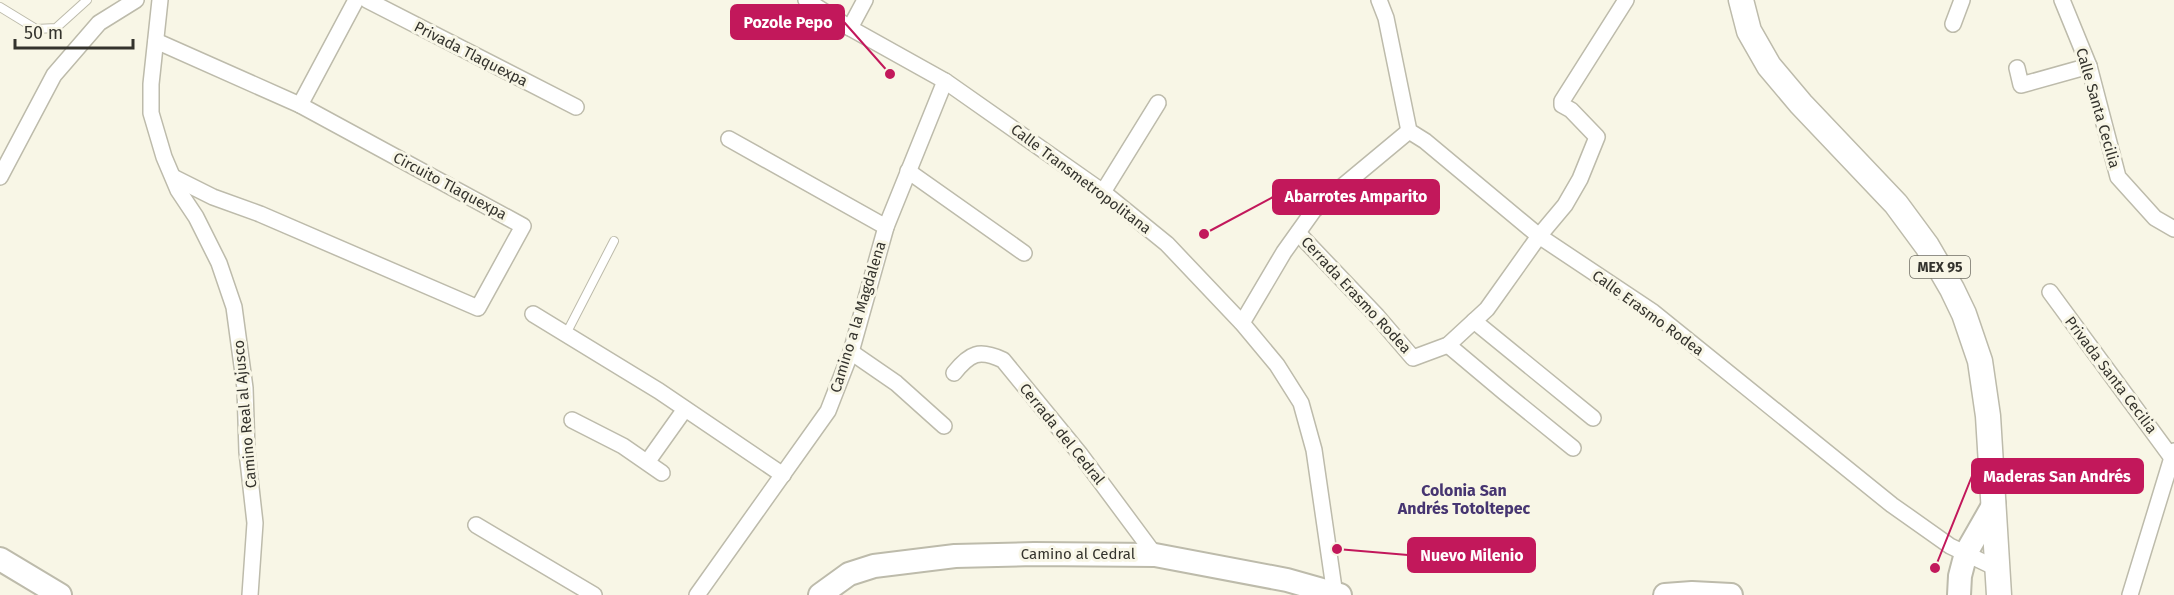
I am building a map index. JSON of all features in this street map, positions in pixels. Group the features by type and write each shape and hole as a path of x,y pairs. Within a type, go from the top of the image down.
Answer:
{"main road":[{"name":"MEX 95","path":"1742,0 1749,31 1768,66 1896,204 1927,246 1964,314 1980,361 1988,416 1999,595"}],"street":[{"path":"0,177 54,75 99,22 136,0"},
{"name":"Camino Real al Ajusco","path":"160,0 151,84 151,113 164,157 219,263 234,307 246,388 247,452 255,523 250,595"},
{"path":"300,105 356,0"},
{"name":"Privada Tlaquexpa","path":"367,0 576,107"},
{"name":"Calle Transmetropolitana","path":"806,0 850,28 945,81 1103,192 1167,244 1242,323 1277,365 1301,403 1314,450 1337,594"},
{"path":"850,28 865,0"},
{"path":"1242,323 1270,275 1314,210 1409,131 1386,18 1379,0"},
{"name":"Cerrada Erasmo Rodea","path":"1298,232 1413,358 1448,345 1487,309 1539,236 1565,205 1580,179 1596,142 1596,134 1571,110 1562,105 1563,97 1572,88 1626,0"},
{"path":"1953,24 1962,0"},
{"name":"Calle Santa Cecilia","path":"2062,0 2089,66 2118,177 2155,218 2174,229"},
{"name":"Circuito Tlaquexpa","path":"156,41 300,105 523,226 478,308 173,177"},
{"path":"2017,68 2021,85 2089,66"},
{"name":"Camino a la Magdalena","path":"697,595 828,411 851,352 886,227 945,81"},
{"path":"1103,192 1158,103"},
{"name":"Calle Erasmo Rodea","path":"1409,131 1425,141 1539,236 1653,312 1892,505 1950,546 1998,569"},
{"path":"729,139 886,227"},
{"path":"908,171 1024,253"},
{"name":"Privada Santa Cecilia","path":"2050,292 2173,454"},
{"path":"533,314 659,391 783,475"},
{"path":"1474,321 1593,417"},
{"path":"1448,345 1573,448"},
{"path":"851,352 896,382 944,426"},
{"name":"Cerrada del Cedral","path":"954,373 966,358 976,354 989,354 1003,360 1087,464 1155,555"},
{"path":"648,461 685,409"},
{"path":"572,420 623,446 648,461 662,473"},
{"path":"2130,595 2173,454"},
{"path":"1959,595 1960,576 1966,553 1994,504"},
{"path":"476,525 594,595"},
{"name":"Camino al Cedral","path":"820,595 849,574 874,566 943,557 1034,554 1155,555 1287,580 1337,594"},
{"path":"0,559 54,594"},
{"path":"1665,595 1692,593 1731,595"}],"lane":[{"path":"0,7 36,28 56,28 87,0"},
{"path":"566,334 614,241"}],"place":[{"name":"Pozole Pepo","path":"890,74"},
{"name":"Abarrotes Amparito","path":"1204,234"},
{"name":"Nuevo Milenio","path":"1337,549"},
{"name":"Maderas San Andrés","path":"1935,568"}],"district":[{"name":"Colonia San Andrés Totoltepec","path":"1464,499"}]}
